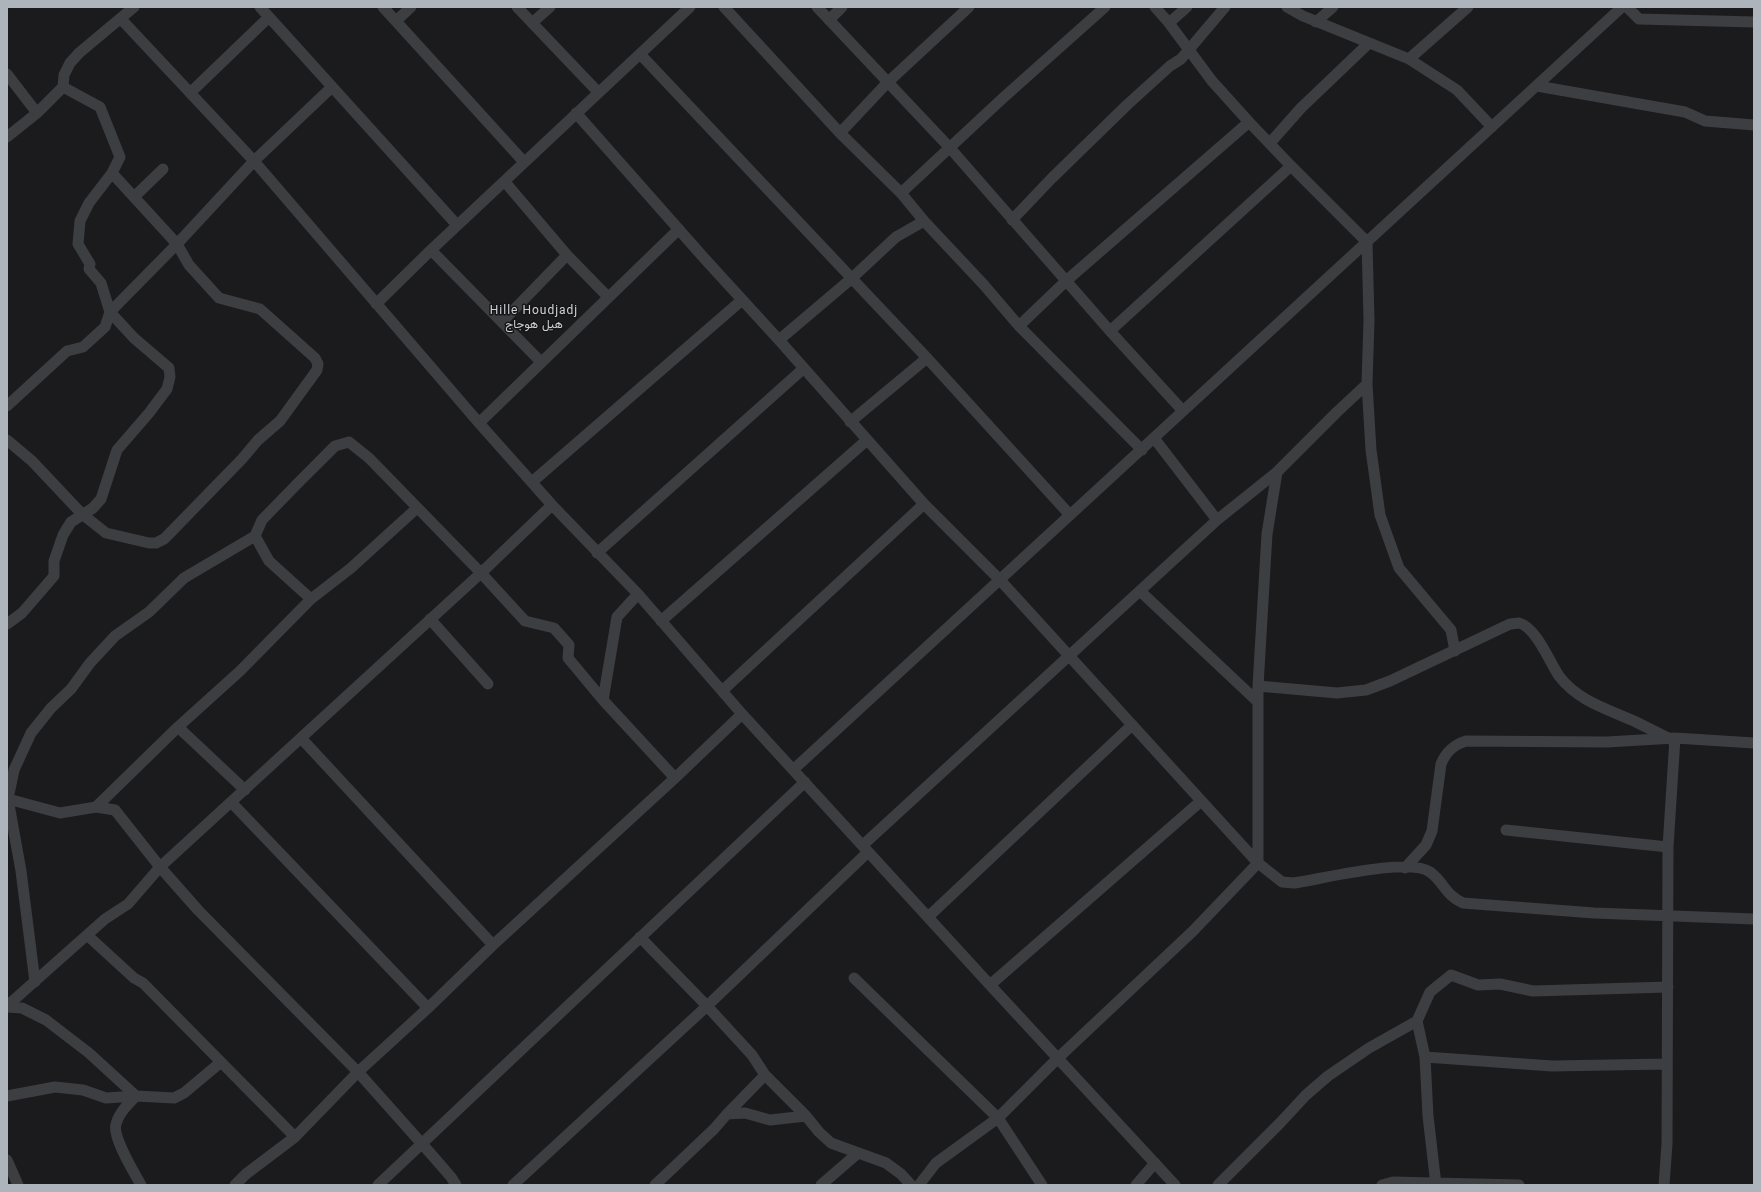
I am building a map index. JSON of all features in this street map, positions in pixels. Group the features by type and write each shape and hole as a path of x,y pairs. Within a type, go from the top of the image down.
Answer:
{"street":[{"path":"7,137 37,113 63,87 64,74 70,63 79,53 134,7"},
{"path":"260,7 457,225"},
{"path":"384,7 524,162"},
{"path":"396,21 411,7"},
{"path":"517,7 598,92"},
{"path":"532,23 550,7"},
{"path":"376,304 430,250 690,7"},
{"path":"724,7 840,132 901,193 924,221 984,284 1019,326 1142,450"},
{"path":"817,7 887,83 950,148 1110,331 1183,411"},
{"path":"829,20 842,7"},
{"path":"840,132 887,83 969,7"},
{"path":"901,193 1002,98 1105,7"},
{"path":"1155,7 1169,23 1212,81 1291,166 1367,242 1369,320 1367,384 1371,450 1380,515 1399,568 1451,630 1455,651"},
{"path":"1169,23 1187,7"},
{"path":"1012,220 1052,178 1128,104 1170,66 1181,59 1225,7"},
{"path":"1287,7 1316,22 1409,59 1457,90 1492,127"},
{"path":"1316,22 1333,7"},
{"path":"1409,59 1468,7"},
{"path":"794,769 1622,7"},
{"path":"1627,7 1639,19 1754,22"},
{"path":"190,93 269,17"},
{"path":"121,19 254,161 479,423 552,505 638,594 742,714 806,782 1057,1059 1175,1185"},
{"path":"1270,142 1301,108 1369,43"},
{"path":"640,54 927,358 1070,515"},
{"path":"7,74 37,113"},
{"path":"1537,86 1685,112 1705,121 1754,125"},
{"path":"7,624 22,613 54,576 54,561 63,535 70,522 93,508 101,499 117,450 141,423 167,389 170,377 169,368 134,338 110,312 100,283 89,269 90,264 78,244 80,221 90,203 112,173 120,157 100,107 63,87"},
{"path":"7,406 67,351 83,347 105,327 110,312 177,244 254,161 332,87"},
{"path":"576,113 924,504 1000,580 1258,863 1282,882 1288,884 1376,869 1420,869 1430,872 1453,899 1463,903 1669,917 1754,919"},
{"path":"1019,326 1066,281 1249,122"},
{"path":"1110,331 1291,166"},
{"path":"134,197 163,169"},
{"path":"7,440 32,461 82,514 106,534 149,543 156,543 164,539 242,459 258,440 280,421 317,370 318,364 315,358 260,309 219,298 189,265 177,244 112,173"},
{"path":"504,182 567,255 608,297"},
{"path":"779,340 851,279 896,237 924,221"},
{"path":"479,423 679,229"},
{"path":"430,250 541,362"},
{"path":"502,322 567,255"},
{"path":"532,482 742,300"},
{"path":"850,422 927,358"},
{"path":"597,553 803,369"},
{"path":"513,1185 707,1006 866,848 1070,656 1217,520 1277,472 1367,384"},
{"path":"1154,438 1217,520"},
{"path":"661,621 867,440"},
{"path":"35,982 22,871 8,799 14,770 31,733 51,708 71,689 90,663 115,636 150,612 184,578 255,536 262,520 303,477 336,446 349,442 369,458 525,620 554,628 569,645 568,658 603,700 676,778"},
{"path":"919,1185 936,1162 998,1118 1057,1059 1193,931 1258,863 1258,686 1267,534 1277,472"},
{"path":"722,691 924,504"},
{"path":"7,1007 105,919 128,904 160,867 481,573 552,505"},
{"path":"96,807 178,726 240,671 311,599 351,568 417,508"},
{"path":"255,536 269,561 311,599"},
{"path":"1140,591 1258,702"},
{"path":"603,700 617,617 638,594"},
{"path":"430,619 488,684"},
{"path":"1258,686 1337,693 1366,690 1455,651 1510,624 1520,623 1529,630 1546,651 1559,676 1573,690 1599,708 1673,738"},
{"path":"235,1185 246,1174 296,1137 358,1072 428,1008 493,945 676,778 742,714"},
{"path":"928,917 1132,725"},
{"path":"178,726 244,790"},
{"path":"301,738 493,945"},
{"path":"1664,1185 1667,1144 1669,917 1668,847 1673,738"},
{"path":"1405,868 1426,844 1432,831 1441,764 1445,756 1457,744 1466,741 1607,742 1673,738 1754,743"},
{"path":"378,1185 806,782"},
{"path":"8,799 60,813 96,807 115,810 160,867 198,910 358,1072 451,1177 456,1185"},
{"path":"990,986 1201,801"},
{"path":"231,802 428,1008"},
{"path":"1506,830 1668,847"},
{"path":"87,935 134,978 144,983 296,1137"},
{"path":"640,937 707,1006 752,1055 765,1075 831,1143 886,1163 901,1174 911,1185"},
{"path":"1436,1184 1428,1116 1425,1058 1417,1021 1430,992 1451,975 1478,985 1500,984 1533,991 1668,987"},
{"path":"854,978 998,1118 1042,1185"},
{"path":"7,1007 22,1008 46,1020 89,1054 136,1096"},
{"path":"1218,1185 1306,1095 1328,1076 1369,1048 1417,1021"},
{"path":"1425,1058 1552,1066 1667,1064"},
{"path":"7,1096 54,1087 83,1090 106,1098 136,1096 169,1099 178,1097 221,1062"},
{"path":"655,1185 714,1129 765,1075"},
{"path":"136,1096 122,1112 115,1126 119,1144 141,1185"},
{"path":"727,1114 745,1113 770,1120 806,1116"},
{"path":"821,1185 858,1153"},
{"path":"7,1160 18,1185"},
{"path":"1136,1185 1154,1163"},
{"path":"1382,1185 1393,1182 1519,1185"}],"district":[{"name":"Hille Houdjadj هيل هوجاج","path":"534,318"}]}
